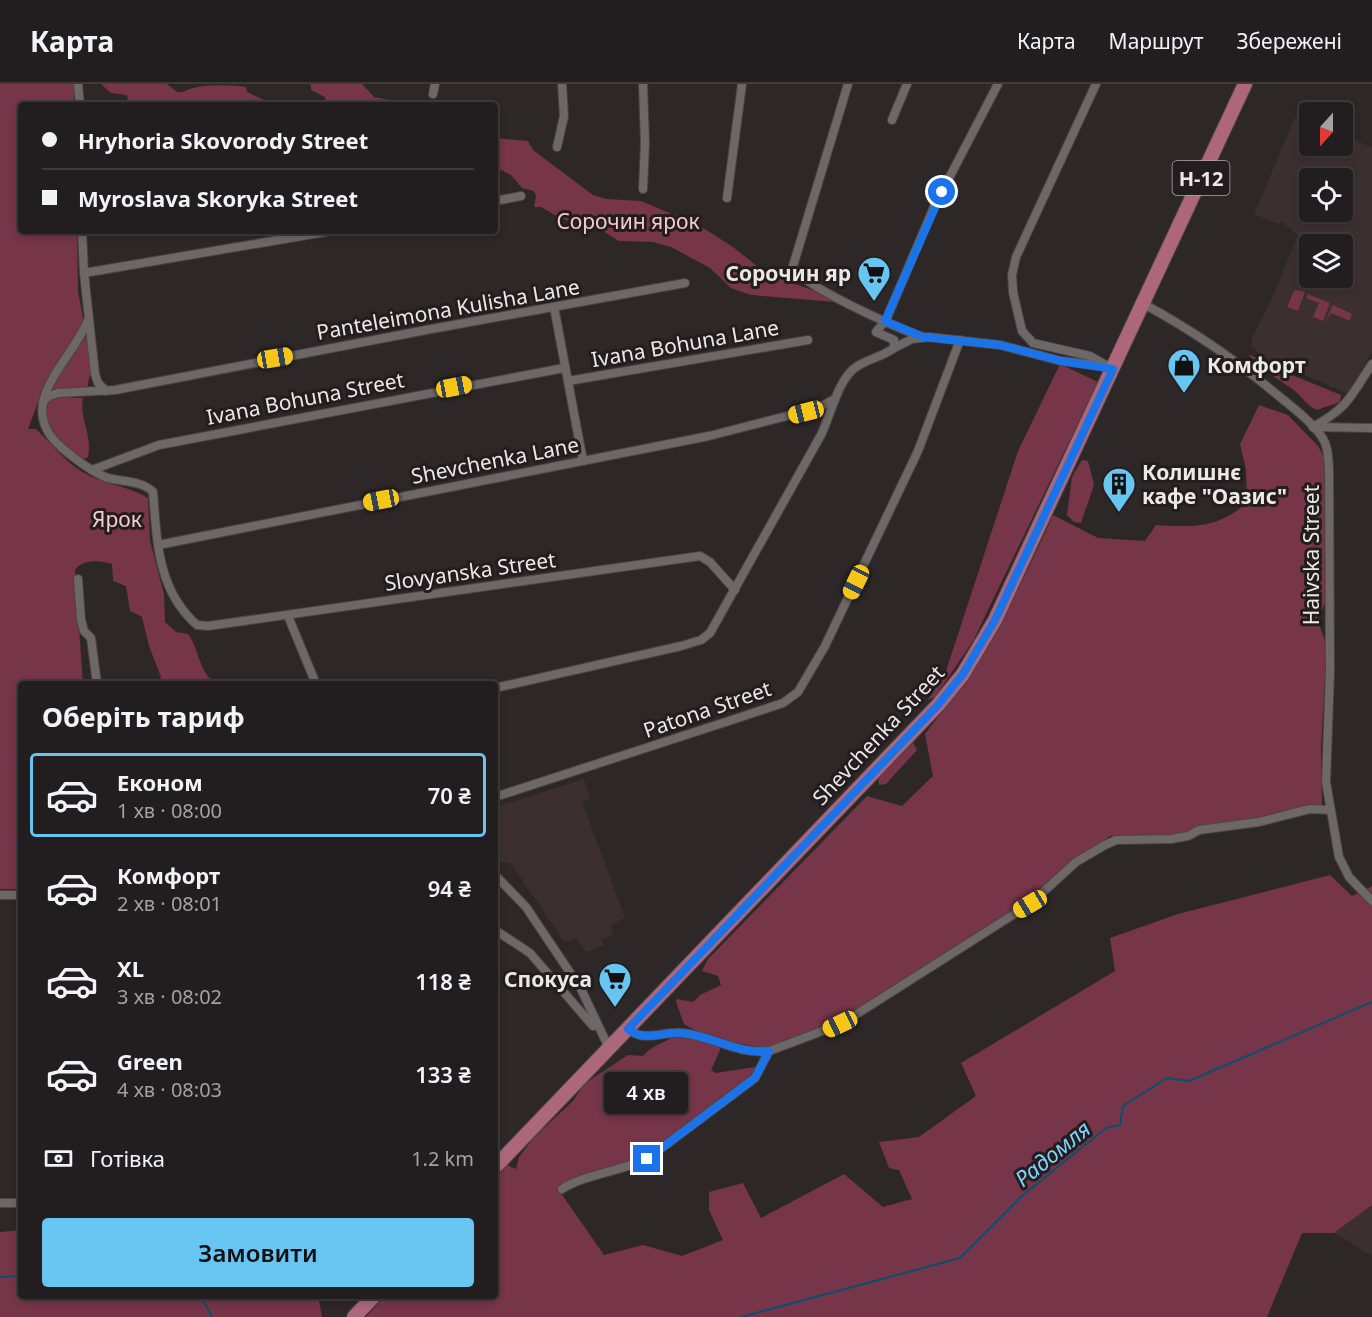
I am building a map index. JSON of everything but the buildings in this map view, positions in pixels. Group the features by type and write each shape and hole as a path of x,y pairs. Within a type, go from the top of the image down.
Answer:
{"main road":[{"name":"Shevchenka Street","path":"498,1164 931,712 963,674 995,620 1245,84"},
{"path":"354,1317 371,1299"}],"street":[{"path":"78,84 80,102"},
{"path":"433,94 435,84"},
{"path":"557,147 564,116 562,84"},
{"path":"643,84 645,143 643,189"},
{"path":"727,198 742,84"},
{"path":"848,84 793,266 801,278 847,303 923,337"},
{"path":"892,120 907,84"},
{"path":"876,332 885,321 934,207 998,84"},
{"path":"1096,84 1019,248 1012,283 1019,320 1027,338 1033,343 1090,357 1108,378"},
{"path":"498,200 521,196"},
{"path":"82,234 95,374 98,383 106,391"},
{"path":"84,273 314,234"},
{"name":"Panteleimona Kulisha Lane","path":"44,402 49,396 58,393 106,391 685,283"},
{"path":"847,303 868,318 876,332 894,340 894,348"},
{"name":"Haivska Street","path":"1142,303 1215,344 1290,404 1313,427 1326,446 1329,468 1330,671 1326,775 1339,857 1349,877 1372,901"},
{"path":"554,307 583,461"},
{"path":"89,318 48,384 43,418 49,433 62,448 92,470 106,477 150,489 153,495 158,544"},
{"path":"498,687 701,640 717,624 821,435 836,398 855,368 894,348 912,339 923,337 1000,345 1061,361 1108,378"},
{"name":"Ivana Bohuna Lane","path":"568,381 808,340"},
{"name":"Patona Street","path":"498,796 738,718 783,702 798,692 825,646 918,451 960,340"},
{"path":"1313,427 1336,414 1348,403 1372,364"},
{"name":"Ivana Bohuna Street","path":"92,470 159,445 564,368"},
{"name":"Shevchenka Lane","path":"158,544 709,436 818,408 836,398"},
{"path":"1313,427 1372,428"},
{"name":"Slovyanska Street","path":"158,544 162,570 171,591 197,625 208,626 700,556 710,562 735,590"},
{"path":"78,579 81,620 84,631 91,638 97,681"},
{"path":"288,616 315,681"},
{"path":"628,1029 643,1037 682,1033 748,1052 769,1051 793,1040 823,1032 881,999 1030,904 1076,862 1116,840 1171,839 1188,836 1199,830 1259,822 1310,809 1330,810"},
{"path":"498,878 526,907 581,989 609,1048"},
{"path":"0,895 18,895"},
{"path":"498,932 530,953 609,1048"},
{"path":"562,1189 571,1183 627,1168 647,1159 755,1078 769,1051"},
{"path":"0,1203 18,1203"}],"shaded area":[{"path":"1297,113 1299,114 1299,156 1353,156 1353,139 1372,148 1372,352 1348,394 1262,356 1251,346 1252,338 1272,298 1298,235 1282,222 1278,224 1254,214"},
{"path":"584,779 590,798 582,802 625,917 610,927 614,934 602,940 604,945 586,952 577,938 564,942 511,863 498,861 498,806"},
{"path":"1372,1205 1372,1256 1334,1233"}],"green space":[{"name":"Ярок","path":"0,84 74,84 74,102 18,102 18,234 77,234 78,292 92,363 87,390 60,391 40,397 28,429 36,429 82,472 148,498 150,541 164,594 165,622 176,632 188,634 205,671 214,681 159,681 161,677 149,646 142,617 130,611 126,586 113,581 112,564 92,561 79,566 75,570 83,681 18,681 18,889 0,889"},
{"path":"101,84 167,84 177,92 222,85 246,87 247,92 265,102 130,102 127,95 111,93"},
{"path":"308,84 362,84 374,97 400,102 326,102 325,97 311,90 311,85"},
{"name":"Сорочин ярок","path":"498,138 528,141 533,150 593,195 606,199 641,201 700,226 733,247 768,275 815,291 835,302 751,295 731,288 710,268 671,247 652,242 619,241 603,231 560,218 541,207 534,207 536,196 534,191 522,188 511,175 498,168"},
{"path":"1294,291 1305,292 1298,311 1287,307"},
{"path":"1308,294 1330,303 1323,321 1313,317 1319,303 1306,298"},
{"path":"1333,305 1352,314 1350,321 1331,313 1325,322"},
{"path":"1248,354 1341,395 1340,402 1317,410 1258,365"},
{"path":"1060,364 1098,382 973,641 935,697 928,700 945,674 1018,451"},
{"path":"53,397 83,398 82,406 89,441 88,457 82,460 54,435 47,410 48,399"},
{"path":"1259,405 1288,415 1318,446 1324,457 1327,599 1317,619 1327,646 1321,746 1322,806 1172,835 1110,836 1018,907 864,1005 817,1029 764,1048 721,1040 720,1050 711,1070 716,1073 755,1067 751,1077 644,1157 609,1170 574,1178 558,1189 604,1255 643,1245 682,1256 723,1240 709,1210 709,1192 743,1183 761,1218 844,1174 883,1207 912,1199 899,1170 889,1168 879,1142 919,1137 976,1096 961,1063 1115,971 1110,938 1178,914 1330,875 1352,896 1372,886 1372,1205 1334,1233 1302,1233 1267,1317 366,1317 382,1299 498,1299 498,1176 507,1165 516,1169 519,1157 534,1137 573,1101 584,1084 628,1055 643,1056 652,1048 684,1030 696,1031 684,1024 677,999 693,1002 700,995 721,985 718,976 702,971 708,959 867,796 902,806 933,776 925,734 981,655 1011,602 1053,515 1098,538 1145,541 1156,525 1193,526 1215,522 1247,503 1246,470 1240,444"},
{"path":"1082,460 1088,461 1094,485 1081,523 1074,522 1067,515 1072,477"},
{"path":"912,741 917,750 886,784 879,785 878,777"},
{"path":"18,1230 18,1299 319,1299 322,1317 0,1317 0,1232"}],"waterway":[{"name":"Радомля","path":"741,1317 960,1258 1023,1195 1106,1128 1120,1125 1123,1106 1167,1078 1189,1081 1372,1002"},
{"name":"Радомля","path":"0,1277 18,1276"},
{"name":"Радомля","path":"203,1299 212,1317"}],"place":[{"name":"Сорочин яр","path":"874,302"},
{"name":"Комфорт","path":"1184,394"},
{"name":"Колишнє кафе \"Оазис\"","path":"1119,513"},
{"name":"Спокуса","path":"615,1008"}],"route":[{"path":"647,1159 755,1078 769,1051 748,1052 682,1033 643,1037 637,1036 628,1029 938,705 963,674 995,620 1113,369 1061,361 1000,345 923,337 885,321 912,255 942,192"}]}
